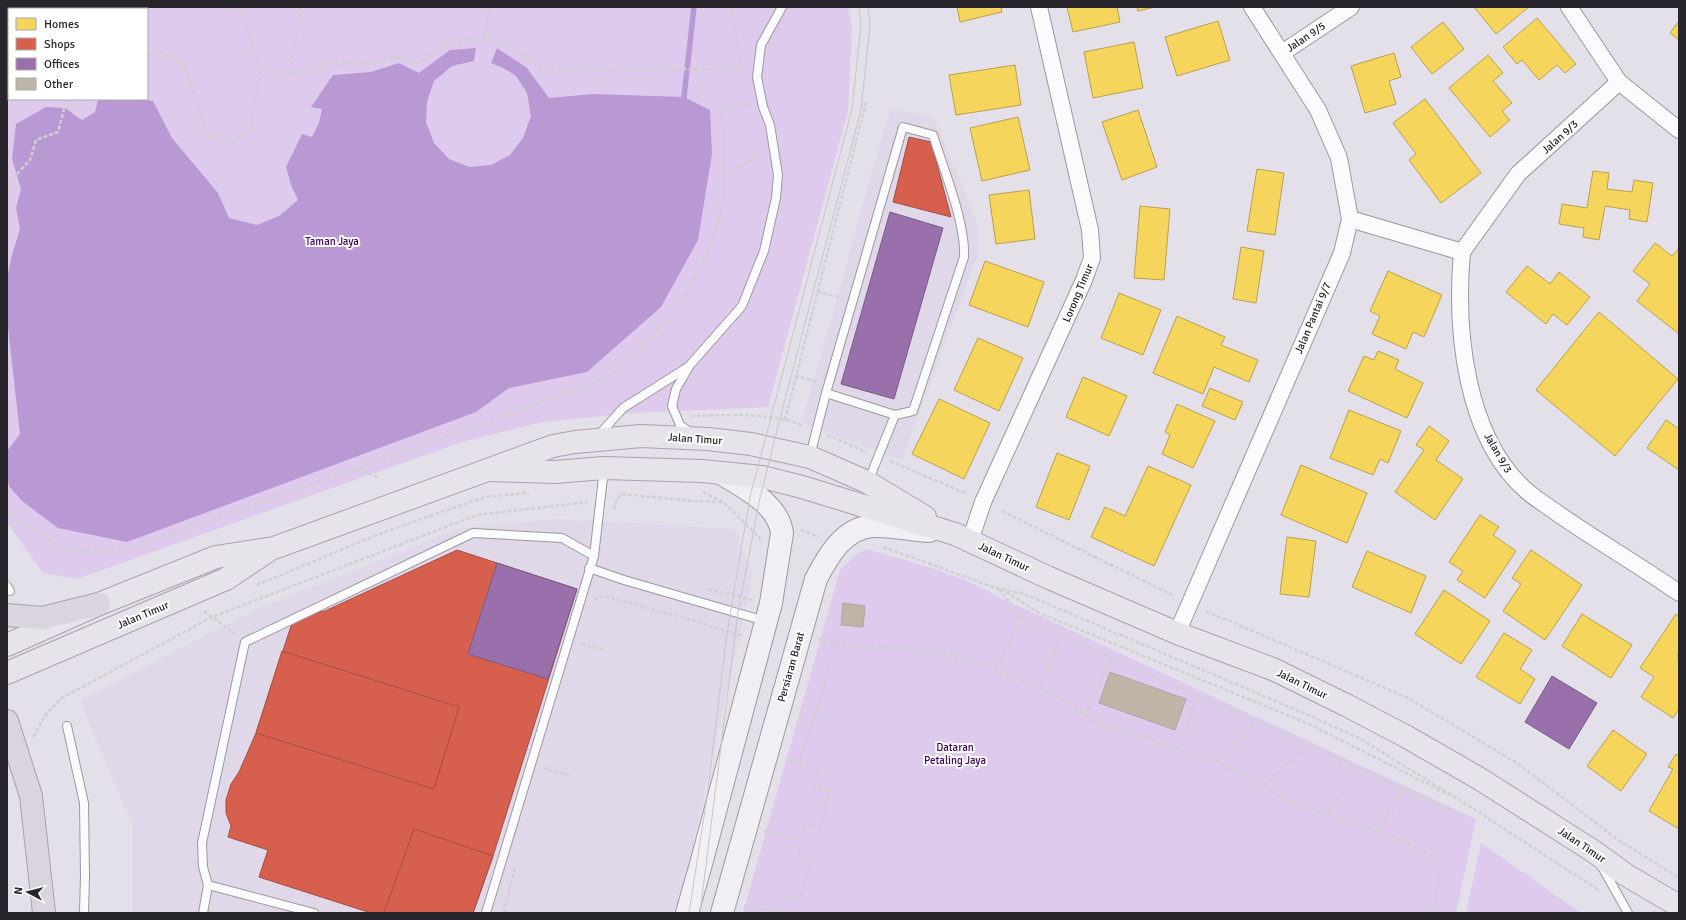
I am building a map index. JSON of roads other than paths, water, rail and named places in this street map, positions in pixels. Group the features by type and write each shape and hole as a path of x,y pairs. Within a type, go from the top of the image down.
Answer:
{"highway":[{"path":"7,615 42,618 100,604"},
{"path":"7,721 31,796 44,913"}],"main road":[{"name":"Jalan Timur","path":"7,645 100,604 216,557 274,548 401,500 553,446 595,440 641,436 708,439 751,444 810,457 867,482 963,538 1047,577 1177,633 1275,670 1407,737 1480,778 1593,851 1626,875 1679,906"},
{"name":"Jalan Timur","path":"489,470 555,472 604,468 702,471 762,477 802,487 963,538"},
{"name":"Jalan Timur","path":"7,673 226,579 274,548"},
{"name":"Jalan Timur","path":"1626,875 1667,913"},
{"path":"1626,875 1679,898"}],"street":[{"name":"Lorong Timur","path":"963,538 983,502 1084,280 1092,258 1090,230 1039,7"},
{"name":"Jalan Pantai 9/7","path":"1177,633 1342,253 1350,219 1339,158 1318,110 1252,7"},
{"name":"Jalan 9/5","path":"1282,53 1350,7"},
{"path":"1570,7 1619,82 1679,130"},
{"name":"Jalan 9/3","path":"1619,82 1518,174 1462,252 1459,286 1463,356 1469,384 1481,421 1495,452 1509,473 1528,492 1576,526 1679,593"},
{"path":"1350,219 1462,252"},
{"path":"687,913 766,621 782,533 782,526 774,512 765,502 721,474"},
{"name":"Persiaran Barat","path":"730,909 746,826 800,635 816,579 831,552 845,537 856,530 873,526 963,538"}],"lane":[{"path":"708,439 685,429 680,424 672,406 676,389 690,365 742,306 764,251 776,198 778,175 770,124 764,107 757,77 761,45 782,7"},
{"path":"810,457 818,431 827,390 903,127 933,135 957,212 964,246 964,257 912,411 895,415 827,390"},
{"path":"595,440 623,408 690,365"},
{"path":"867,482 895,415"},
{"path":"486,913 589,568 594,556 604,468"},
{"path":"203,913 208,885 203,867 202,843 245,642 473,533 562,538 594,556"},
{"path":"589,568 624,580 766,621"},
{"path":"67,726 84,803 86,876 84,913"},
{"path":"1593,851 1627,910"},
{"path":"208,885 314,913"}],"waterway":[{"path":"684,97 694,7"}],"tram line":[{"path":"689,913 707,797 727,633 750,497 852,109 861,25 859,7"},
{"path":"700,913 738,612 760,498 861,110 870,25 868,7"}],"park label":[{"name":"Taman Jaya","path":"332,241"},
{"name":"Dataran Petaling Jaya","path":"955,753"}]}
